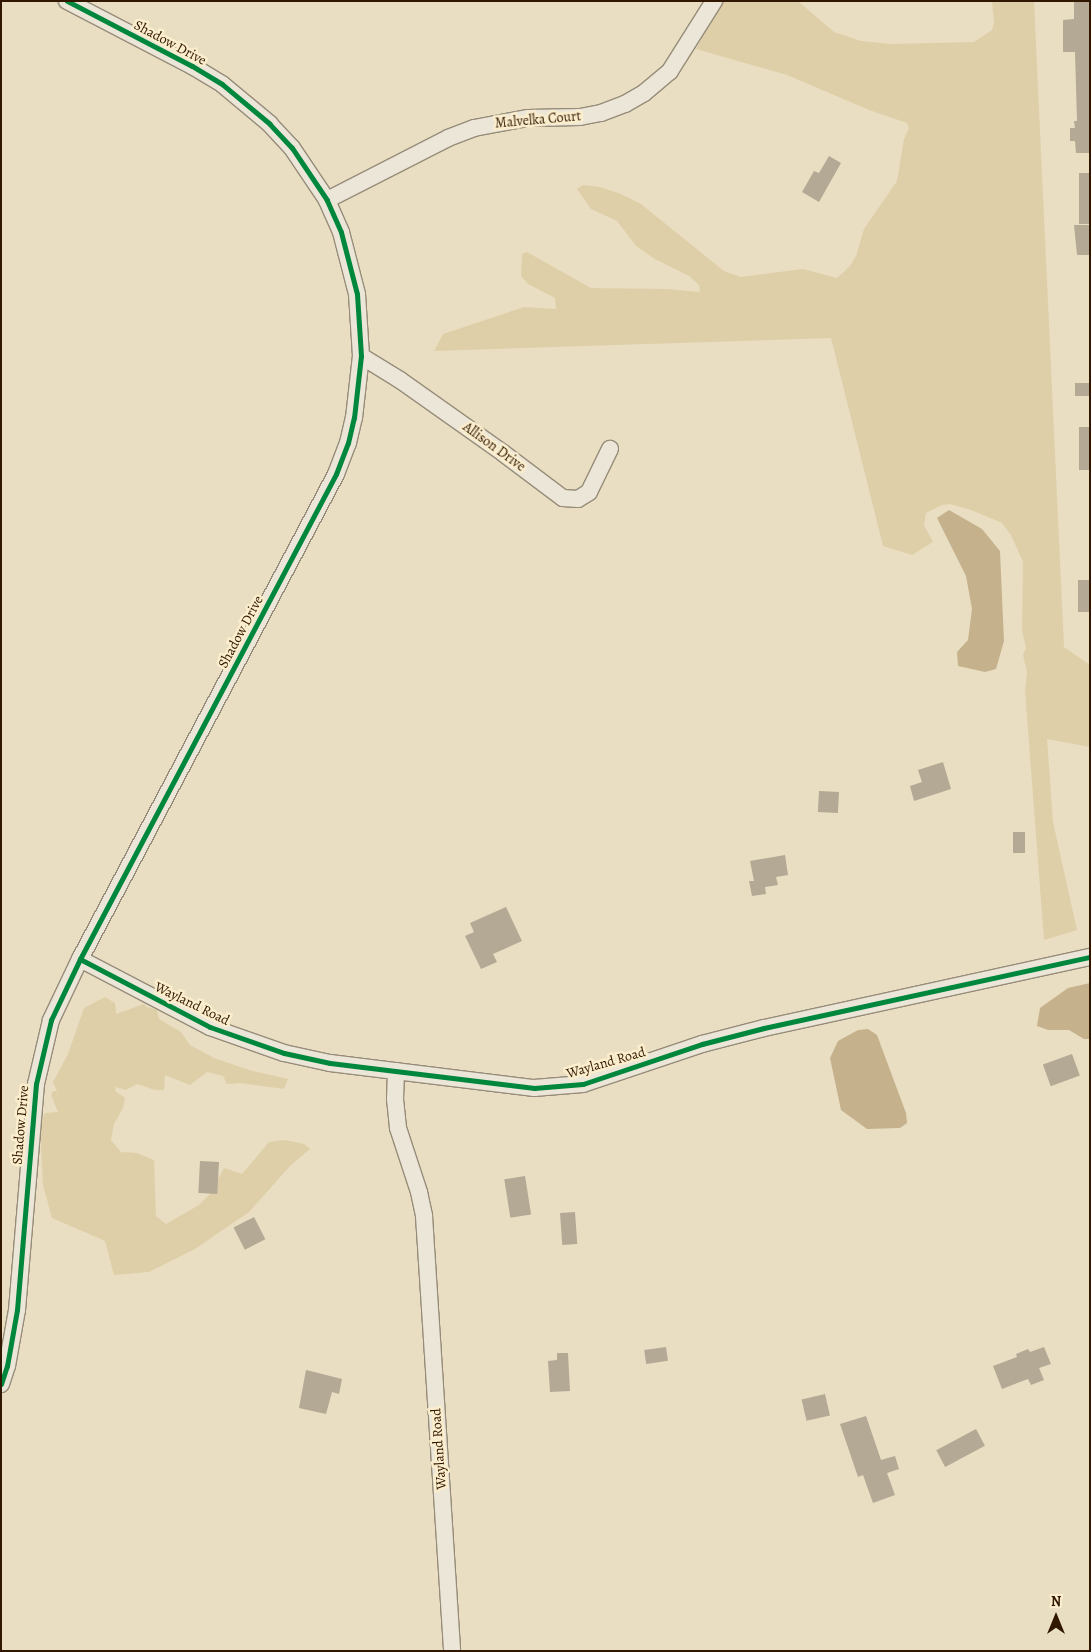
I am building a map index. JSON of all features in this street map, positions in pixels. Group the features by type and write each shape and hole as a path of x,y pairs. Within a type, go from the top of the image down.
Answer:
{"street":[{"name":"Shadow Drive","path":"1,1384 13,1339 17,1310 40,1060 54,1013 80,959 336,474 348,444 354,418 361,356 361,327 356,286 341,232 327,200 292,148 249,106 192,66 67,1"},
{"name":"Malvelka Court","path":"327,200 448,138 474,128 528,118 580,117 601,113 626,104 644,93 670,71 714,1"},
{"name":"Allison Drive","path":"361,356 400,380 563,498 578,499 588,492 610,449"},
{"name":"Wayland Road","path":"80,959 210,1027 246,1042 284,1053 330,1063 534,1088 584,1084 702,1044 764,1028 1090,958"},
{"name":"Wayland Road","path":"396,1071 398,1128 419,1192 424,1216 452,1651"}],"shaded area":[{"path":"721,1 798,1 834,32 861,41 891,44 974,42 992,30 994,23 992,1 1034,1 1064,647 1090,665 1090,747 1047,739 1053,822 1077,930 1044,940 1025,691 1027,672 1023,655 1026,648 1022,630 1023,562 1011,535 1002,523 971,510 950,504 942,505 926,513 924,525 933,542 912,555 883,546 831,338 434,351 443,334 524,307 556,309 555,298 528,284 521,276 522,254 527,252 591,288 667,289 700,292 699,285 689,276 655,259 636,246 617,221 591,209 577,189 583,185 600,187 621,194 641,204 724,271 741,277 803,269 837,278 850,266 856,256 864,229 897,181 904,139 909,128 907,123 869,110 787,75 696,49"},
{"path":"949,510 982,529 1000,551 1004,641 996,669 985,672 958,666 957,652 968,640 972,609 966,576 937,518"},
{"path":"1090,983 1090,1039 1084,1039 1069,1030 1048,1030 1037,1026 1040,1008 1068,988"},
{"path":"105,997 115,1003 116,1014 144,1004 157,1010 159,1019 181,1032 190,1045 214,1058 249,1070 288,1079 284,1089 240,1083 227,1084 223,1076 207,1072 190,1085 165,1075 164,1090 155,1090 137,1084 126,1090 116,1087 115,1091 125,1098 123,1108 114,1124 111,1140 121,1152 137,1153 154,1160 156,1216 166,1224 199,1205 211,1193 224,1168 242,1174 269,1142 285,1140 304,1144 310,1149 290,1166 249,1212 195,1249 149,1272 114,1275 105,1241 52,1218 43,1185 40,1126 45,1113 58,1112 51,1095 53,1091 57,1091 53,1082 68,1054 84,1008"},
{"path":"868,1029 877,1035 906,1113 907,1123 900,1128 867,1129 841,1110 830,1058 838,1041 858,1030"}],"building":[{"path":"1074,1 1090,1 1090,153 1076,153 1075,141 1070,141 1070,128 1075,128 1074,121 1077,121 1075,52 1063,52 1063,20 1074,19"},
{"path":"829,156 841,163 819,202 802,192 814,171 819,173"},
{"path":"1079,173 1090,173 1090,224 1079,224"},
{"path":"1074,225 1090,225 1090,255 1077,255"},
{"path":"1075,383 1090,383 1090,396 1075,396"},
{"path":"1079,427 1090,427 1090,470 1079,470"},
{"path":"1078,580 1090,580 1090,612 1078,612"},
{"path":"943,762 951,789 914,801 910,786 922,782 918,770"},
{"path":"819,791 839,792 838,813 818,812"},
{"path":"1013,832 1025,832 1025,853 1013,853"},
{"path":"785,855 788,875 776,877 778,885 765,887 766,894 752,896 749,881 754,881 750,861"},
{"path":"506,907 522,941 493,954 497,962 481,969 465,936 474,932 470,923"},
{"path":"1072,1054 1080,1076 1051,1086 1043,1065"},
{"path":"200,1161 219,1162 217,1194 198,1193"},
{"path":"525,1176 531,1215 510,1218 504,1179"},
{"path":"575,1212 577,1244 562,1245 560,1213"},
{"path":"254,1217 265,1239 245,1250 234,1227"},
{"path":"666,1347 668,1361 646,1364 644,1350"},
{"path":"1044,1347 1051,1364 1039,1368 1044,1380 1031,1385 1028,1379 1002,1389 993,1366 1017,1357 1016,1354 1028,1349 1030,1352"},
{"path":"557,1353 568,1353 570,1391 550,1392 548,1361 557,1360"},
{"path":"306,1370 342,1379 339,1394 332,1392 326,1414 299,1408"},
{"path":"825,1394 830,1415 807,1421 802,1399"},
{"path":"866,1416 881,1460 895,1456 899,1469 887,1473 895,1495 873,1503 863,1475 858,1477 840,1424"},
{"path":"976,1429 985,1446 945,1467 936,1450"}],"cycle path":[{"path":"1,1384 7,1366 17,1310 36,1084 51,1020 80,959 336,474 348,443 354,418 361,356 357,294 341,232 327,200 292,148 270,124 222,84 192,66 67,1"},
{"path":"80,959 210,1027 284,1053 330,1063 534,1088 583,1084 702,1044 764,1028 1090,957"}]}
